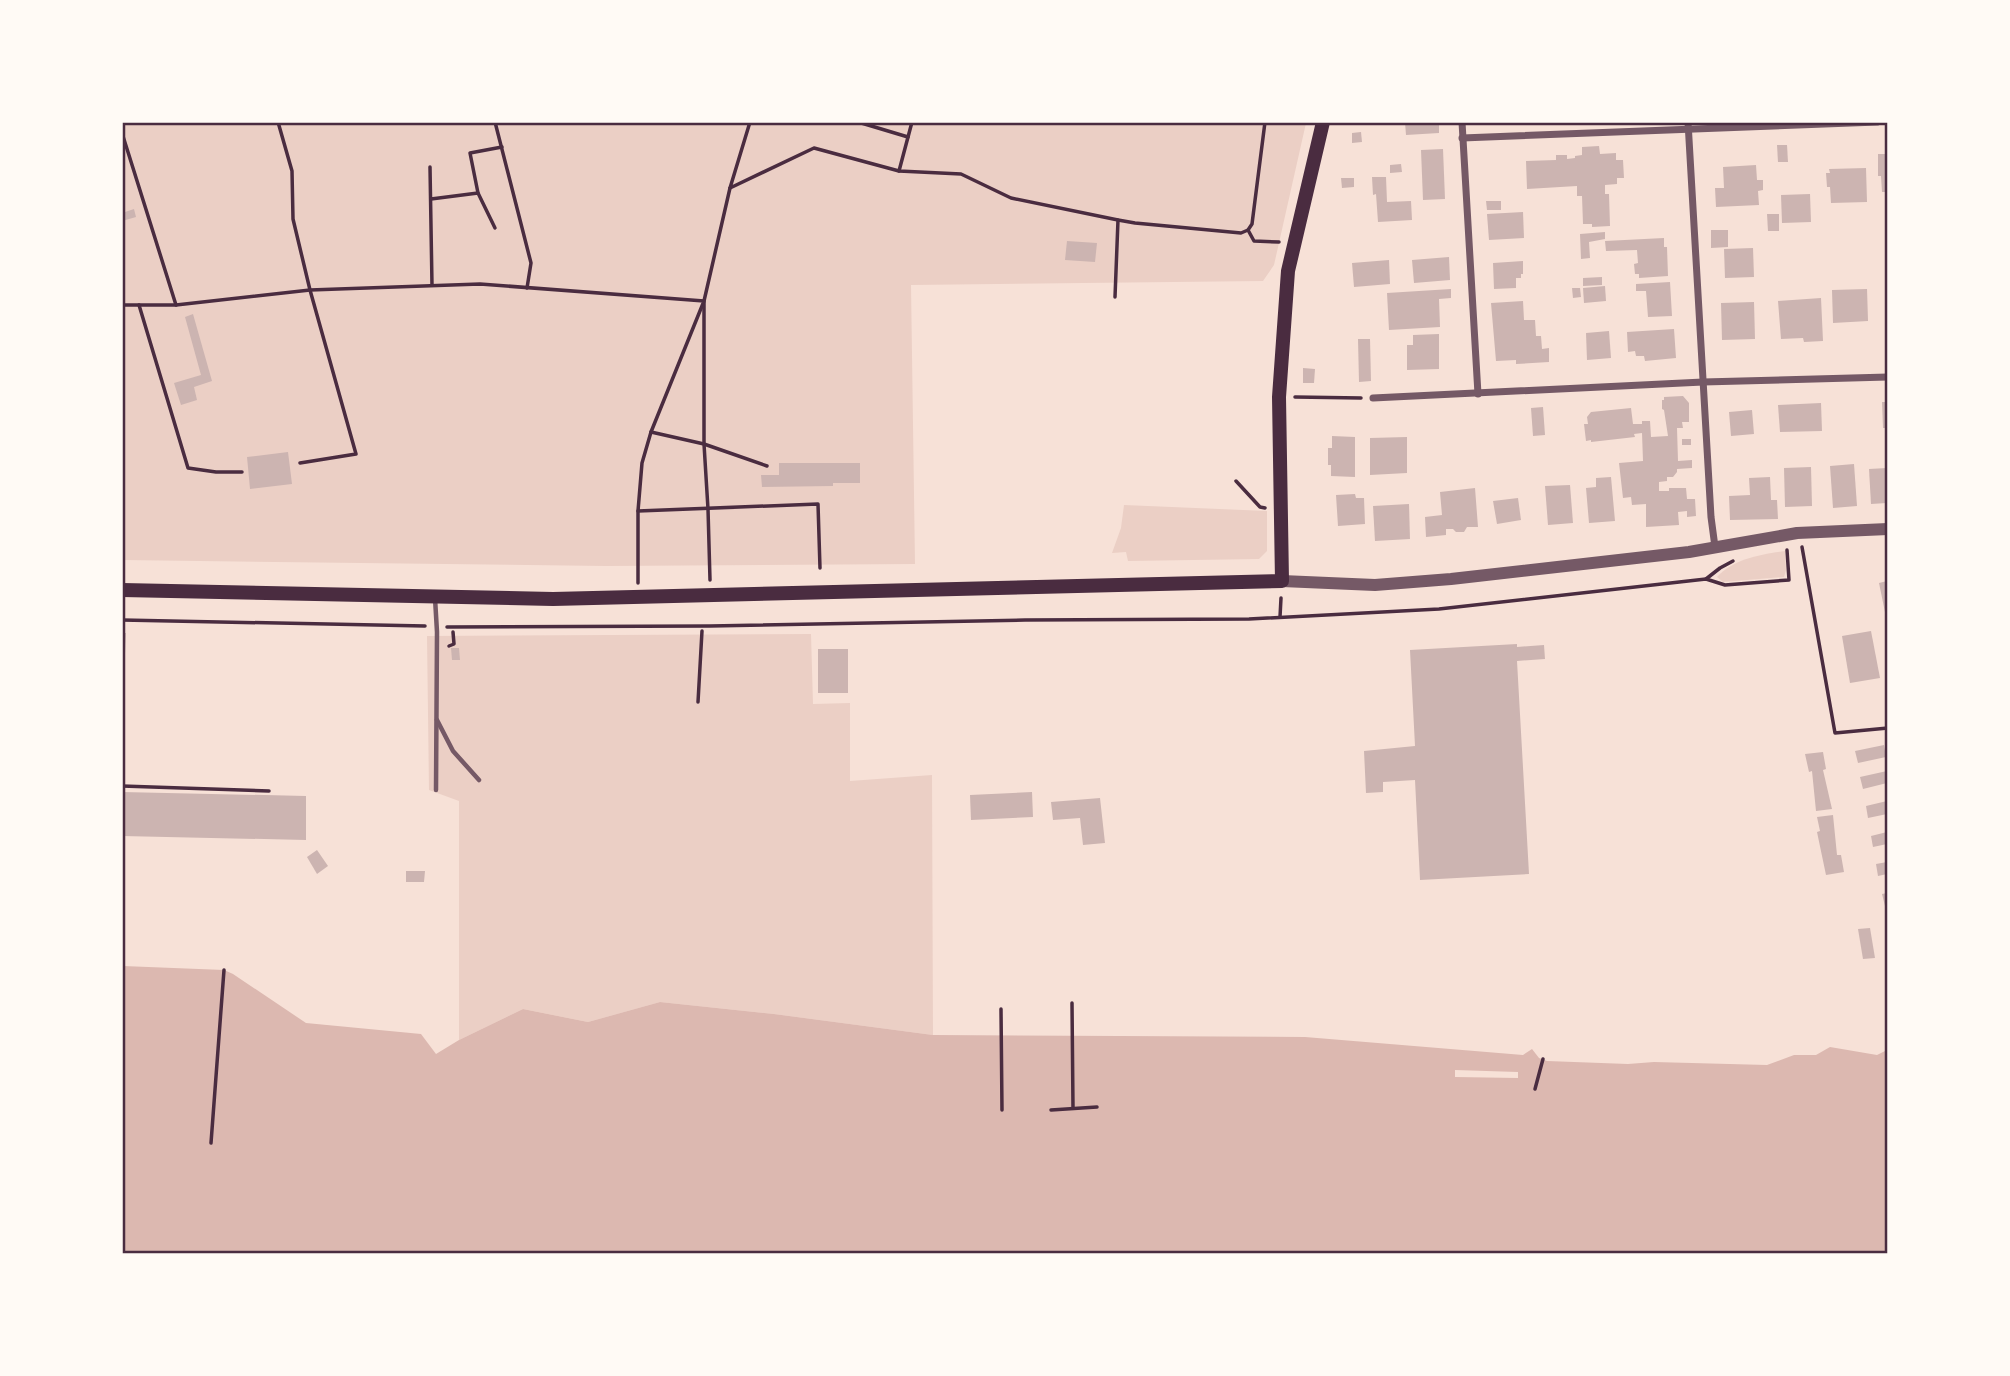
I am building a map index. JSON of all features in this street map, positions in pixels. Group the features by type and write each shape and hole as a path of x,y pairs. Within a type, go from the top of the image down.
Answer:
{"main road":[{"path":"122,590 553,599 1282,581 1279,397 1288,271 1323,122"}],"street":[{"path":"1462,122 1478,394"},
{"path":"1462,138 1688,126 1878,122"},
{"path":"1688,126 1715,547"},
{"path":"1373,398 1703,382 1888,377"},
{"path":"1282,581 1374,585 1403,583 1679,553 1797,533 1888,529"}],"lane":[{"path":"435,597 436,790"},
{"path":"436,720 453,751 479,780"}],"path":[{"path":"278,122 292,172 293,219 356,454 300,463"},
{"path":"495,122 531,263 527,288"},
{"path":"638,598 638,511 642,463 651,432 704,300 730,188 750,122"},
{"path":"858,122 908,137"},
{"path":"899,171 912,122"},
{"path":"730,188 814,148 899,171 961,174 1012,198 1135,223 1241,233 1252,225 1265,122"},
{"path":"122,132 177,305"},
{"path":"495,228 478,193 470,153 502,147"},
{"path":"430,167 432,285"},
{"path":"431,199 478,193"},
{"path":"1115,297 1118,219"},
{"path":"1248,230 1254,241 1295,242"},
{"path":"122,305 177,305 310,290 480,284 704,300"},
{"path":"704,300 704,444 710,570"},
{"path":"139,305 188,468 242,472"},
{"path":"1279,397 1373,398"},
{"path":"651,432 704,444 767,466"},
{"path":"1236,481 1260,506 1281,509"},
{"path":"638,511 818,503 820,568"},
{"path":"1802,547 1835,733 1888,728"},
{"path":"122,620 436,626 710,626 1249,619 1439,609 1706,579 1725,585 1788,580 1787,548"},
{"path":"710,618 710,626"},
{"path":"698,702 702,631"},
{"path":"449,658 449,645 454,644 453,632"},
{"path":"122,786 270,791"},
{"path":"211,1143 224,970"},
{"path":"1072,1003 1073,1108"},
{"path":"1001,1009 1002,1110"},
{"path":"1535,1089 1543,1059"},
{"path":"1051,1110 1097,1107"}],"shaded area":[{"path":"123,123 1306,123 1274,265 1263,281 911,285 915,564 606,566 123,560"},
{"path":"1124,505 1267,511 1267,551 1259,559 1128,561 1126,552 1112,553 1121,528"},
{"path":"1785,551 1784,577 1723,582 1717,577 1739,562"},
{"path":"811,634 813,704 850,703 850,781 932,775 933,1035 660,1002 588,1022 523,1009 459,1040 459,801 429,790 427,636"},
{"path":"123,966 224,970 306,1023 421,1034 436,1054 523,1009 588,1022 660,1002 933,1035 1305,1037 1523,1055 1532,1049 1539,1058 1547,1061 1767,1065 1794,1055 1816,1055 1830,1047 1877,1055 1887,1050 1887,1253 123,1254"}],"pier":[{"path":"1455,1070 1518,1072 1518,1078 1455,1077"}],"building":[{"path":"1405,122 1439,122 1439,133 1406,135"},
{"path":"1361,132 1362,142 1352,143 1352,133"},
{"path":"1777,145 1787,145 1788,162 1778,162"},
{"path":"1599,146 1600,154 1616,153 1616,160 1623,160 1624,178 1617,178 1617,184 1605,185 1605,194 1609,194 1610,226 1592,227 1592,224 1583,224 1582,196 1577,196 1577,186 1527,189 1526,161 1556,160 1556,155 1567,155 1567,159 1575,158 1582,155 1582,147"},
{"path":"1443,149 1445,199 1423,200 1421,150"},
{"path":"1878,154 1887,154 1887,192 1882,192 1881,176 1878,176"},
{"path":"1401,164 1402,172 1390,173 1390,165"},
{"path":"1756,165 1757,180 1763,180 1763,190 1758,191 1759,205 1716,207 1715,188 1724,188 1723,167"},
{"path":"1866,168 1867,202 1831,203 1826,173 1830,173 1829,169"},
{"path":"1372,177 1386,177 1387,202 1411,201 1412,220 1378,222"},
{"path":"1341,178 1354,178 1354,187 1342,188"},
{"path":"1810,194 1811,222 1782,223 1781,195"},
{"path":"1486,201 1501,201 1501,210 1487,210"},
{"path":"134,209 136,217 122,221 122,213"},
{"path":"1523,212 1524,238 1489,240 1487,214"},
{"path":"1767,214 1779,214 1779,231 1768,231"},
{"path":"1711,230 1728,230 1728,247 1711,248"},
{"path":"1605,232 1605,239 1589,242 1590,258 1581,259 1580,234"},
{"path":"1664,238 1668,276 1639,278 1639,274 1635,274 1634,264 1638,263 1637,250 1606,251 1605,241"},
{"path":"1067,241 1097,243 1095,262 1065,260"},
{"path":"1753,248 1754,277 1725,278 1724,249"},
{"path":"1449,257 1450,280 1414,283 1412,260"},
{"path":"1389,260 1390,284 1354,287 1352,263"},
{"path":"1523,261 1523,274 1521,278 1516,278 1516,288 1494,289 1493,263"},
{"path":"1602,277 1602,285 1583,286 1583,278"},
{"path":"1670,282 1672,316 1648,317 1646,291 1636,291 1636,284"},
{"path":"1605,286 1606,301 1584,303 1583,288"},
{"path":"1572,288 1580,288 1581,297 1573,298"},
{"path":"1451,289 1451,298 1439,299 1440,327 1389,330 1387,293"},
{"path":"1867,289 1868,321 1833,323 1832,290"},
{"path":"1821,298 1823,341 1781,339 1778,301"},
{"path":"1523,301 1524,320 1535,320 1536,336 1541,336 1542,349 1549,348 1549,362 1516,364 1516,360 1496,361 1491,303"},
{"path":"1754,302 1755,339 1722,340 1721,303"},
{"path":"193,314 212,381 194,387 197,400 181,405 174,383 201,375 185,317"},
{"path":"1674,329 1676,358 1645,361 1644,356 1636,356 1635,351 1628,352 1627,332"},
{"path":"1609,331 1611,358 1587,360 1586,333"},
{"path":"1439,334 1439,369 1407,370 1407,345 1413,345 1413,335"},
{"path":"1358,339 1370,339 1371,381 1359,382"},
{"path":"1303,368 1315,369 1314,383 1303,383"},
{"path":"1683,396 1689,403 1689,422 1682,422 1683,428 1677,428 1678,461 1692,460 1692,468 1677,469 1673,477 1659,482 1659,491 1686,488 1687,499 1695,499 1696,516 1687,517 1687,511 1678,512 1679,525 1646,527 1646,504 1632,505 1631,497 1623,498 1619,463 1643,461 1642,433 1634,434 1635,437 1591,442 1586,441 1584,424 1588,424 1587,417 1591,412 1631,408 1633,424 1650,421 1651,437 1668,436 1662,400 1664,397"},
{"path":"1882,402 1887,402 1887,428 1883,428"},
{"path":"1821,403 1822,431 1780,432 1778,405"},
{"path":"1543,407 1545,435 1533,436 1531,408"},
{"path":"1752,410 1754,434 1731,436 1729,412"},
{"path":"1332,436 1355,437 1355,477 1331,476 1328,448 1332,448"},
{"path":"1407,437 1407,473 1370,475 1370,438"},
{"path":"1682,439 1691,439 1691,445 1682,445"},
{"path":"288,452 292,484 250,489 247,457"},
{"path":"779,463 860,463 860,483 762,487 761,475 779,475"},
{"path":"1854,464 1857,506 1833,508 1830,466"},
{"path":"1811,467 1812,506 1785,507 1784,468"},
{"path":"1887,468 1887,503 1871,504 1869,469"},
{"path":"1611,477 1615,521 1589,523 1586,488 1596,487 1596,478"},
{"path":"1770,477 1771,500 1777,500 1778,519 1730,520 1729,496 1750,495 1749,478"},
{"path":"1570,485 1573,523 1548,525 1545,486"},
{"path":"1475,488 1478,527 1467,527 1464,532 1446,529 1446,535 1426,537 1425,517 1442,515 1440,492"},
{"path":"1355,494 1356,498 1364,498 1365,524 1338,526 1336,495"},
{"path":"1518,498 1521,520 1497,524 1493,501"},
{"path":"1409,504 1410,539 1375,541 1373,506"},
{"path":"1887,581 1887,617 1886,617 1879,583"},
{"path":"1871,631 1880,678 1850,683 1842,636"},
{"path":"122,633 126,633 125,653 122,653"},
{"path":"1517,644 1517,647 1544,645 1545,659 1517,661 1529,874 1420,880 1415,780 1383,782 1383,792 1366,793 1364,751 1415,746 1410,650"},
{"path":"451,648 459,648 460,660 452,660"},
{"path":"818,649 848,649 848,693 818,693"},
{"path":"1884,745 1886,757 1858,763 1855,751"},
{"path":"1823,752 1826,769 1823,770 1832,809 1816,811 1812,771 1809,772 1805,754"},
{"path":"1887,771 1887,783 1863,789 1860,777"},
{"path":"122,792 306,796 306,840 122,836"},
{"path":"1032,792 1033,817 971,820 970,795"},
{"path":"1100,798 1105,843 1083,845 1080,818 1053,820 1051,802"},
{"path":"1887,801 1887,814 1868,818 1866,806"},
{"path":"1833,815 1837,855 1841,855 1844,872 1826,875 1817,832 1820,831 1817,817"},
{"path":"1887,832 1887,844 1873,847 1871,836"},
{"path":"317,850 328,866 317,874 307,857"},
{"path":"1887,862 1887,874 1878,876 1876,864"},
{"path":"406,871 425,871 424,882 406,882"},
{"path":"1887,893 1887,905 1885,906 1882,894"},
{"path":"1870,928 1875,958 1863,959 1858,929"}]}
